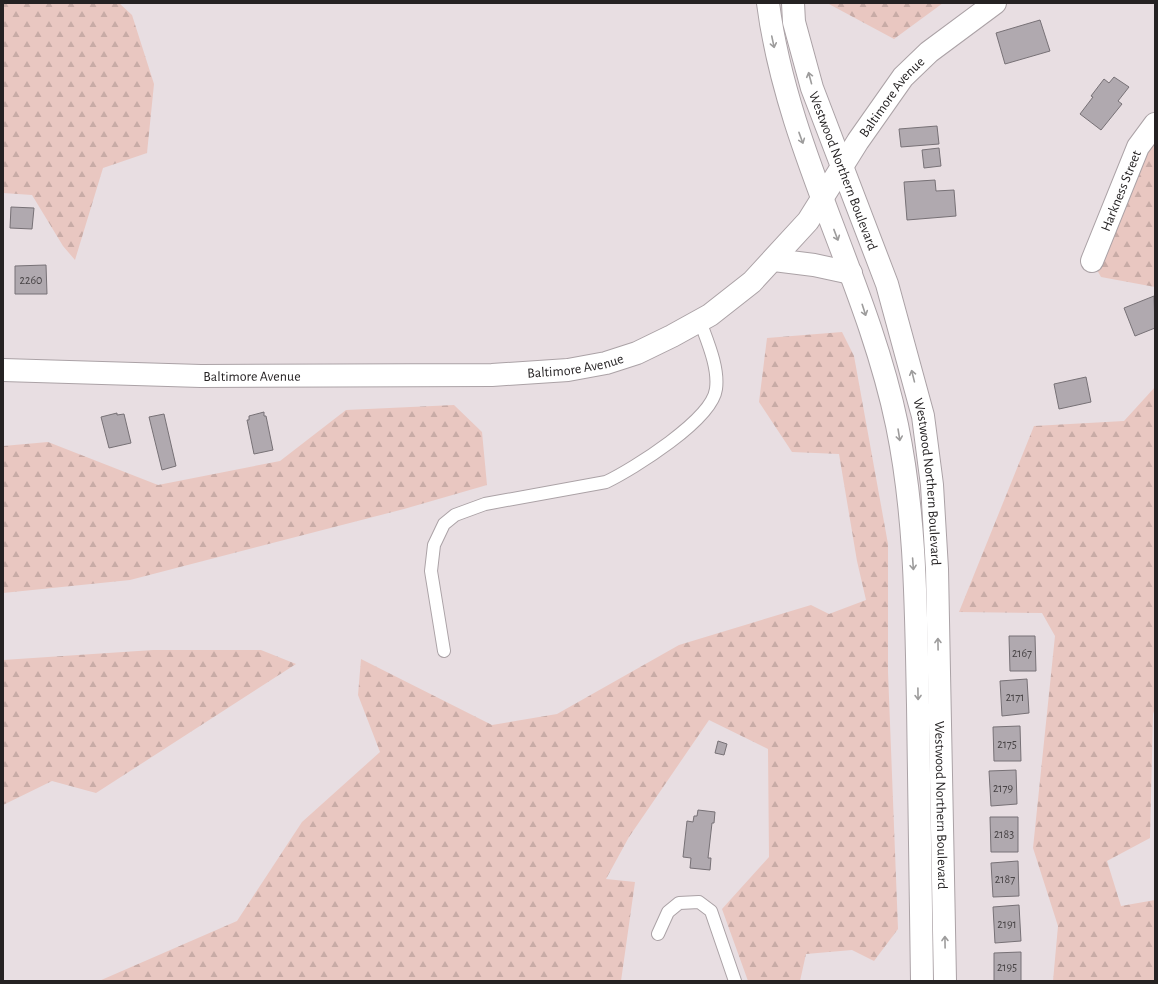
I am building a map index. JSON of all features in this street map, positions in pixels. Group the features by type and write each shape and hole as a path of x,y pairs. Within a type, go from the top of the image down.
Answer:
{"main road":[{"name":"Westwood Northern Boulevard","path":"768,3 773,40 788,101 851,273 879,357 897,423 908,493 917,634 922,981"},
{"name":"Westwood Northern Boulevard","path":"793,3 794,22 812,88 894,307 924,423 932,485 937,570 946,981"},
{"name":"Baltimore Avenue","path":"3,370 200,376 529,374 568,370 606,363 637,353 710,315 752,282 774,260 808,221 883,104 904,77 929,52 994,3"},
{"name":"Harkness Street","path":"1092,261 1138,147 1155,124"},
{"path":"774,260 814,265 851,273"}],"lane":[{"path":"444,651 431,571 434,545 444,524 455,515 484,504 606,482 623,474 690,427 707,408 716,390 715,373 708,342 700,321"},
{"path":"658,934 668,912 679,903 699,902 711,911 735,981"}],"green space":[{"path":"3,3 119,3 132,15 154,84 147,153 103,168 75,260 63,246 32,195 3,193"},
{"path":"827,3 943,3 894,39"},
{"path":"1155,124 1155,287 1101,277 1092,261"},
{"path":"842,332 854,356 888,544 888,672 898,929 874,961 852,950 806,954 800,981 748,981 722,909 769,857 768,749 709,720 629,837 606,879 635,882 621,981 99,981 237,921 302,822 380,752 358,695 361,659 492,725 557,714 679,645 811,605 829,614 866,600 857,561 839,454 792,452 759,402 767,338"},
{"path":"1155,387 1155,708 1153,714 1150,838 1107,861 1121,906 1155,900 1155,981 1053,981 1058,926 1033,848 1055,636 1042,613 959,612 1034,426 1124,421"},
{"path":"454,405 482,432 487,485 404,509 130,580 3,593 3,446 48,442 158,485 280,461 346,410"},
{"path":"153,650 261,650 296,664 96,793 52,781 3,805 3,660"}],"building":[{"path":"1040,20 1050,51 1005,64 996,33"},
{"path":"1114,77 1129,87 1118,101 1122,104 1101,130 1080,114 1104,79 1109,83"},
{"path":"937,126 939,144 901,147 899,129"},
{"path":"939,148 941,166 924,168 922,150"},
{"path":"935,180 936,191 954,190 956,216 907,220 904,182"},
{"path":"11,207 34,208 32,229 10,228"},
{"path":"46,265 47,294 15,294 15,266"},
{"path":"1154,296 1155,328 1135,336 1124,308"},
{"path":"1086,377 1091,402 1059,409 1054,384"},
{"path":"264,412 273,450 254,454 247,420 249,420 249,416"},
{"path":"117,413 117,415 124,414 131,443 109,448 101,417"},
{"path":"164,414 176,466 162,470 149,417"},
{"path":"1009,636 1035,636 1036,671 1010,671"},
{"path":"1027,679 1029,713 1002,716 1000,681"},
{"path":"1020,726 1021,761 994,761 993,727"},
{"path":"718,741 727,744 724,755 715,753"},
{"path":"1016,770 1017,804 991,806 989,771"},
{"path":"698,810 715,812 714,823 712,823 708,858 711,858 710,870 690,868 691,858 683,857 687,821 693,822 694,816 697,816"},
{"path":"990,817 1018,817 1018,852 991,852"},
{"path":"1018,861 1019,896 993,897 991,863"},
{"path":"1019,905 1021,941 995,943 993,907"},
{"path":"1021,952 1021,981 994,981 994,953"}]}
